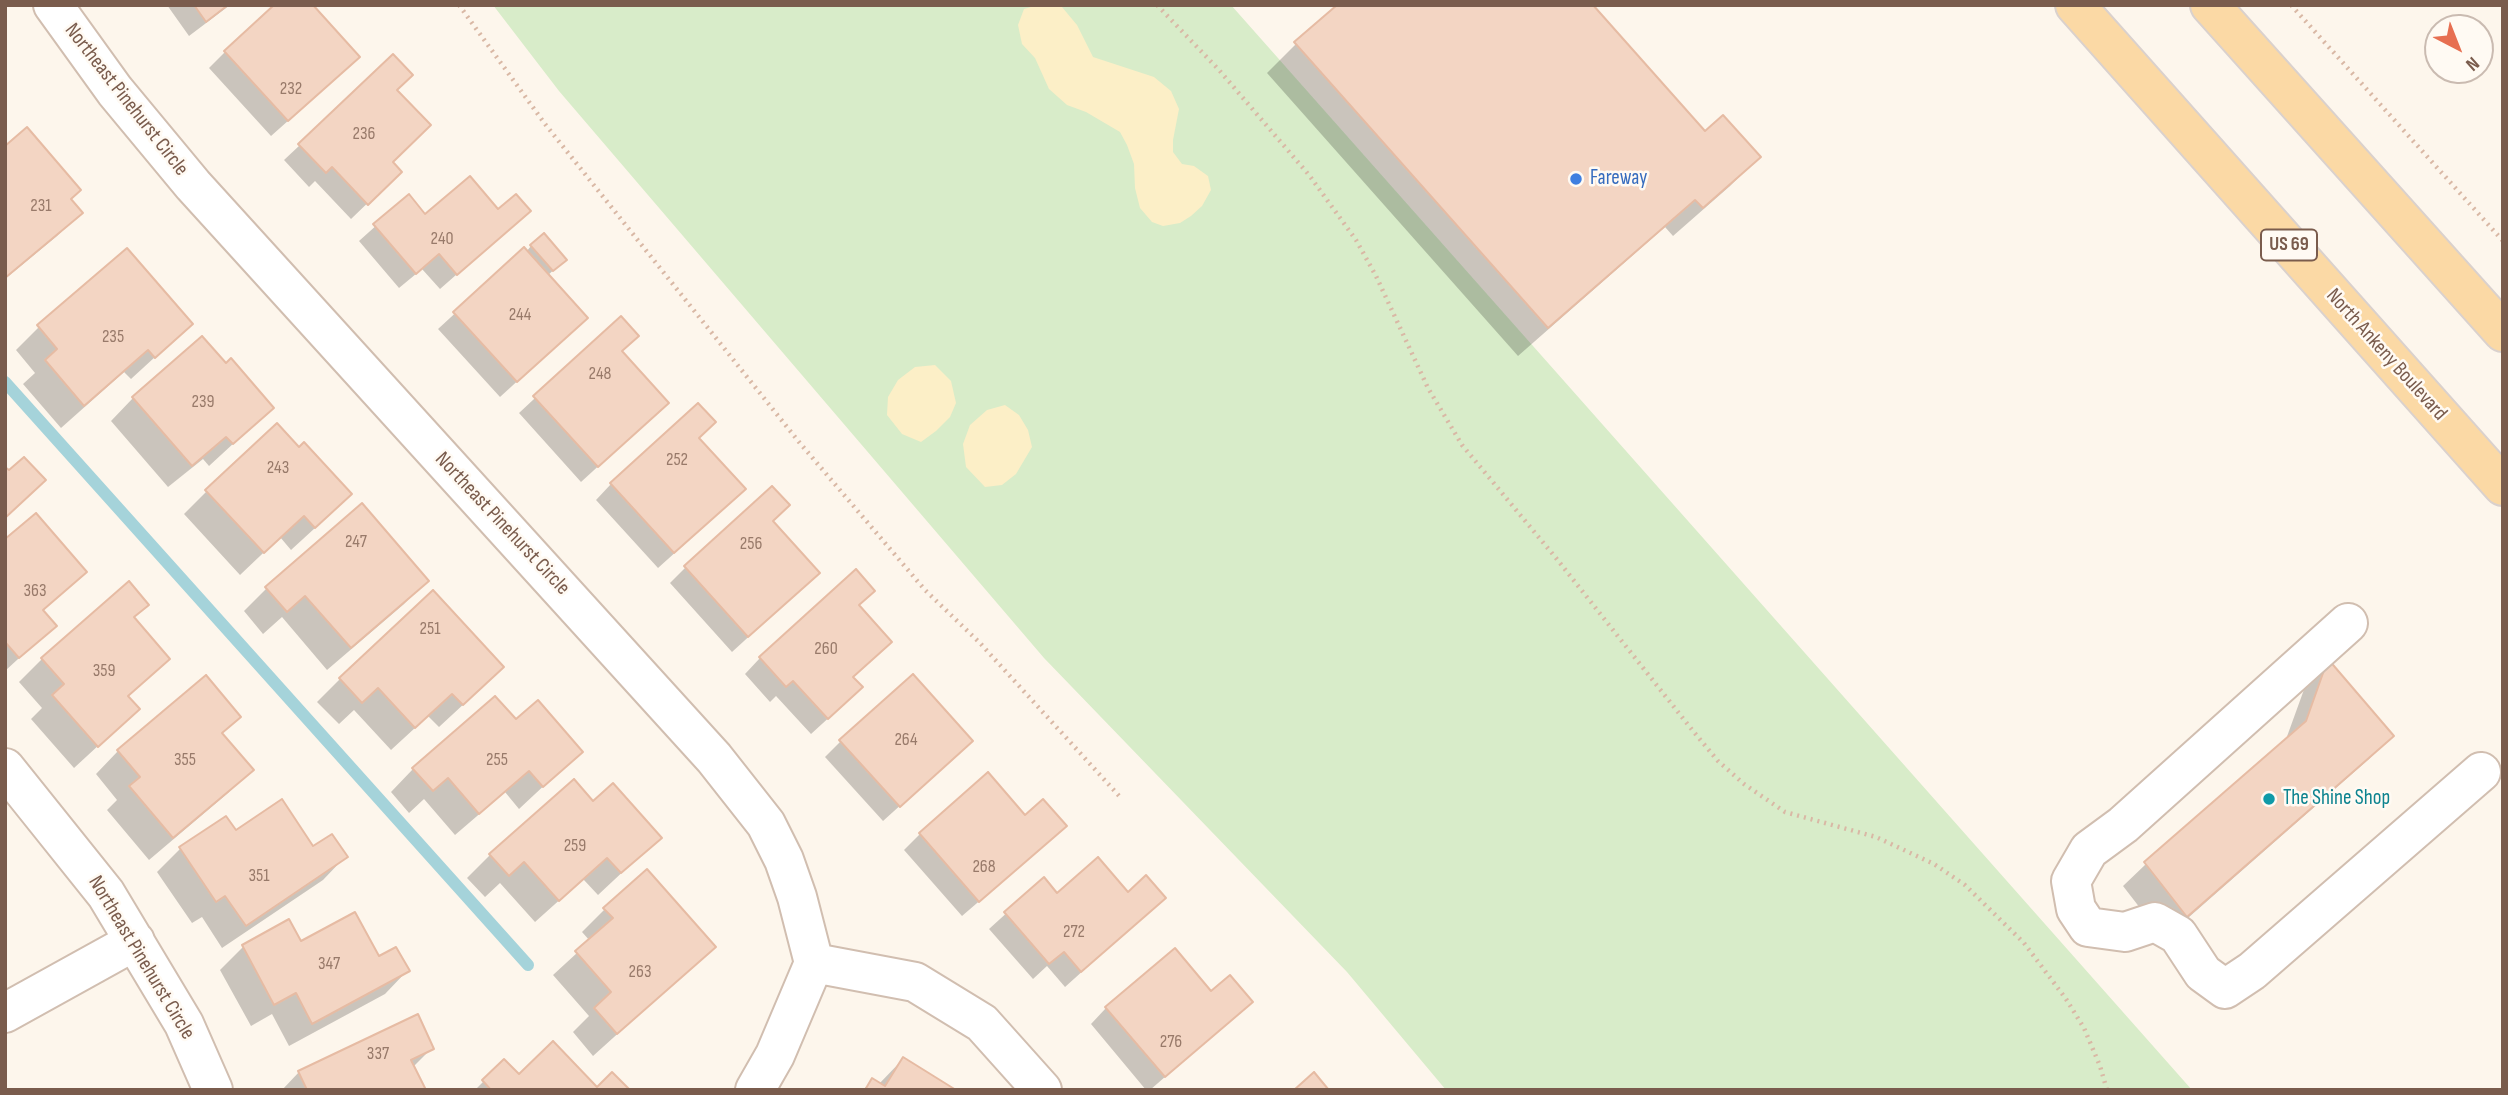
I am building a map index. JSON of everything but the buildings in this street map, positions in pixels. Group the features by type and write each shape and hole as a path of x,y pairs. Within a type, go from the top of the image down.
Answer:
{"main road":[{"name":"North Ankeny Boulevard","path":"2074,5 2503,486"},
{"path":"2210,5 2503,332"}],"street":[{"name":"Northeast Pinehurst Circle","path":"53,5 115,91 193,185 714,758 766,824 778,848 797,897 814,963"},
{"path":"2348,623 2123,825 2089,850 2071,881 2076,909 2088,927 2125,932 2155,922 2178,934 2203,973 2225,989 2252,971 2481,772"},
{"name":"Northeast Pinehurst Circle","path":"5,768 106,894 184,1024 213,1090"},
{"path":"5,1013 135,941"},
{"path":"755,1090 775,1055 814,963 915,982 982,1023 1042,1090"}],"path":[{"path":"459,5 545,124 799,442 925,590 979,642 1121,798"},
{"path":"1157,5 1219,70 1309,175 1356,240 1376,276 1423,379 1462,445 1710,751 1744,785 1785,812 1876,837 1934,864 1965,885 2024,943 2066,999 2084,1028 2100,1066 2106,1090"},
{"path":"2291,5 2503,241"}],"green space":[{"path":"493,5 1231,5 2192,1090 1446,1090 1347,972 1044,658 559,91"}],"sand":[{"path":"1038,5 1062,7 1077,25 1093,57 1154,77 1171,91 1179,109 1173,152 1182,164 1194,166 1208,176 1211,190 1202,206 1191,216 1180,223 1163,226 1152,222 1140,208 1135,188 1134,164 1120,132 1086,112 1067,105 1049,89 1035,58 1022,44 1018,25 1024,9"},
{"path":"935,365 951,381 956,403 950,417 921,442 902,434 887,415 888,397 898,380 915,367"},
{"path":"1005,405 1019,415 1028,430 1032,447 1016,474 1002,485 985,487 966,467 963,444 970,425 987,410"}],"waterway":[{"path":"5,382 528,965"}],"place":[{"name":"Fareway","path":"1576,179"},
{"name":"The Shine Shop","path":"2269,799"}]}
